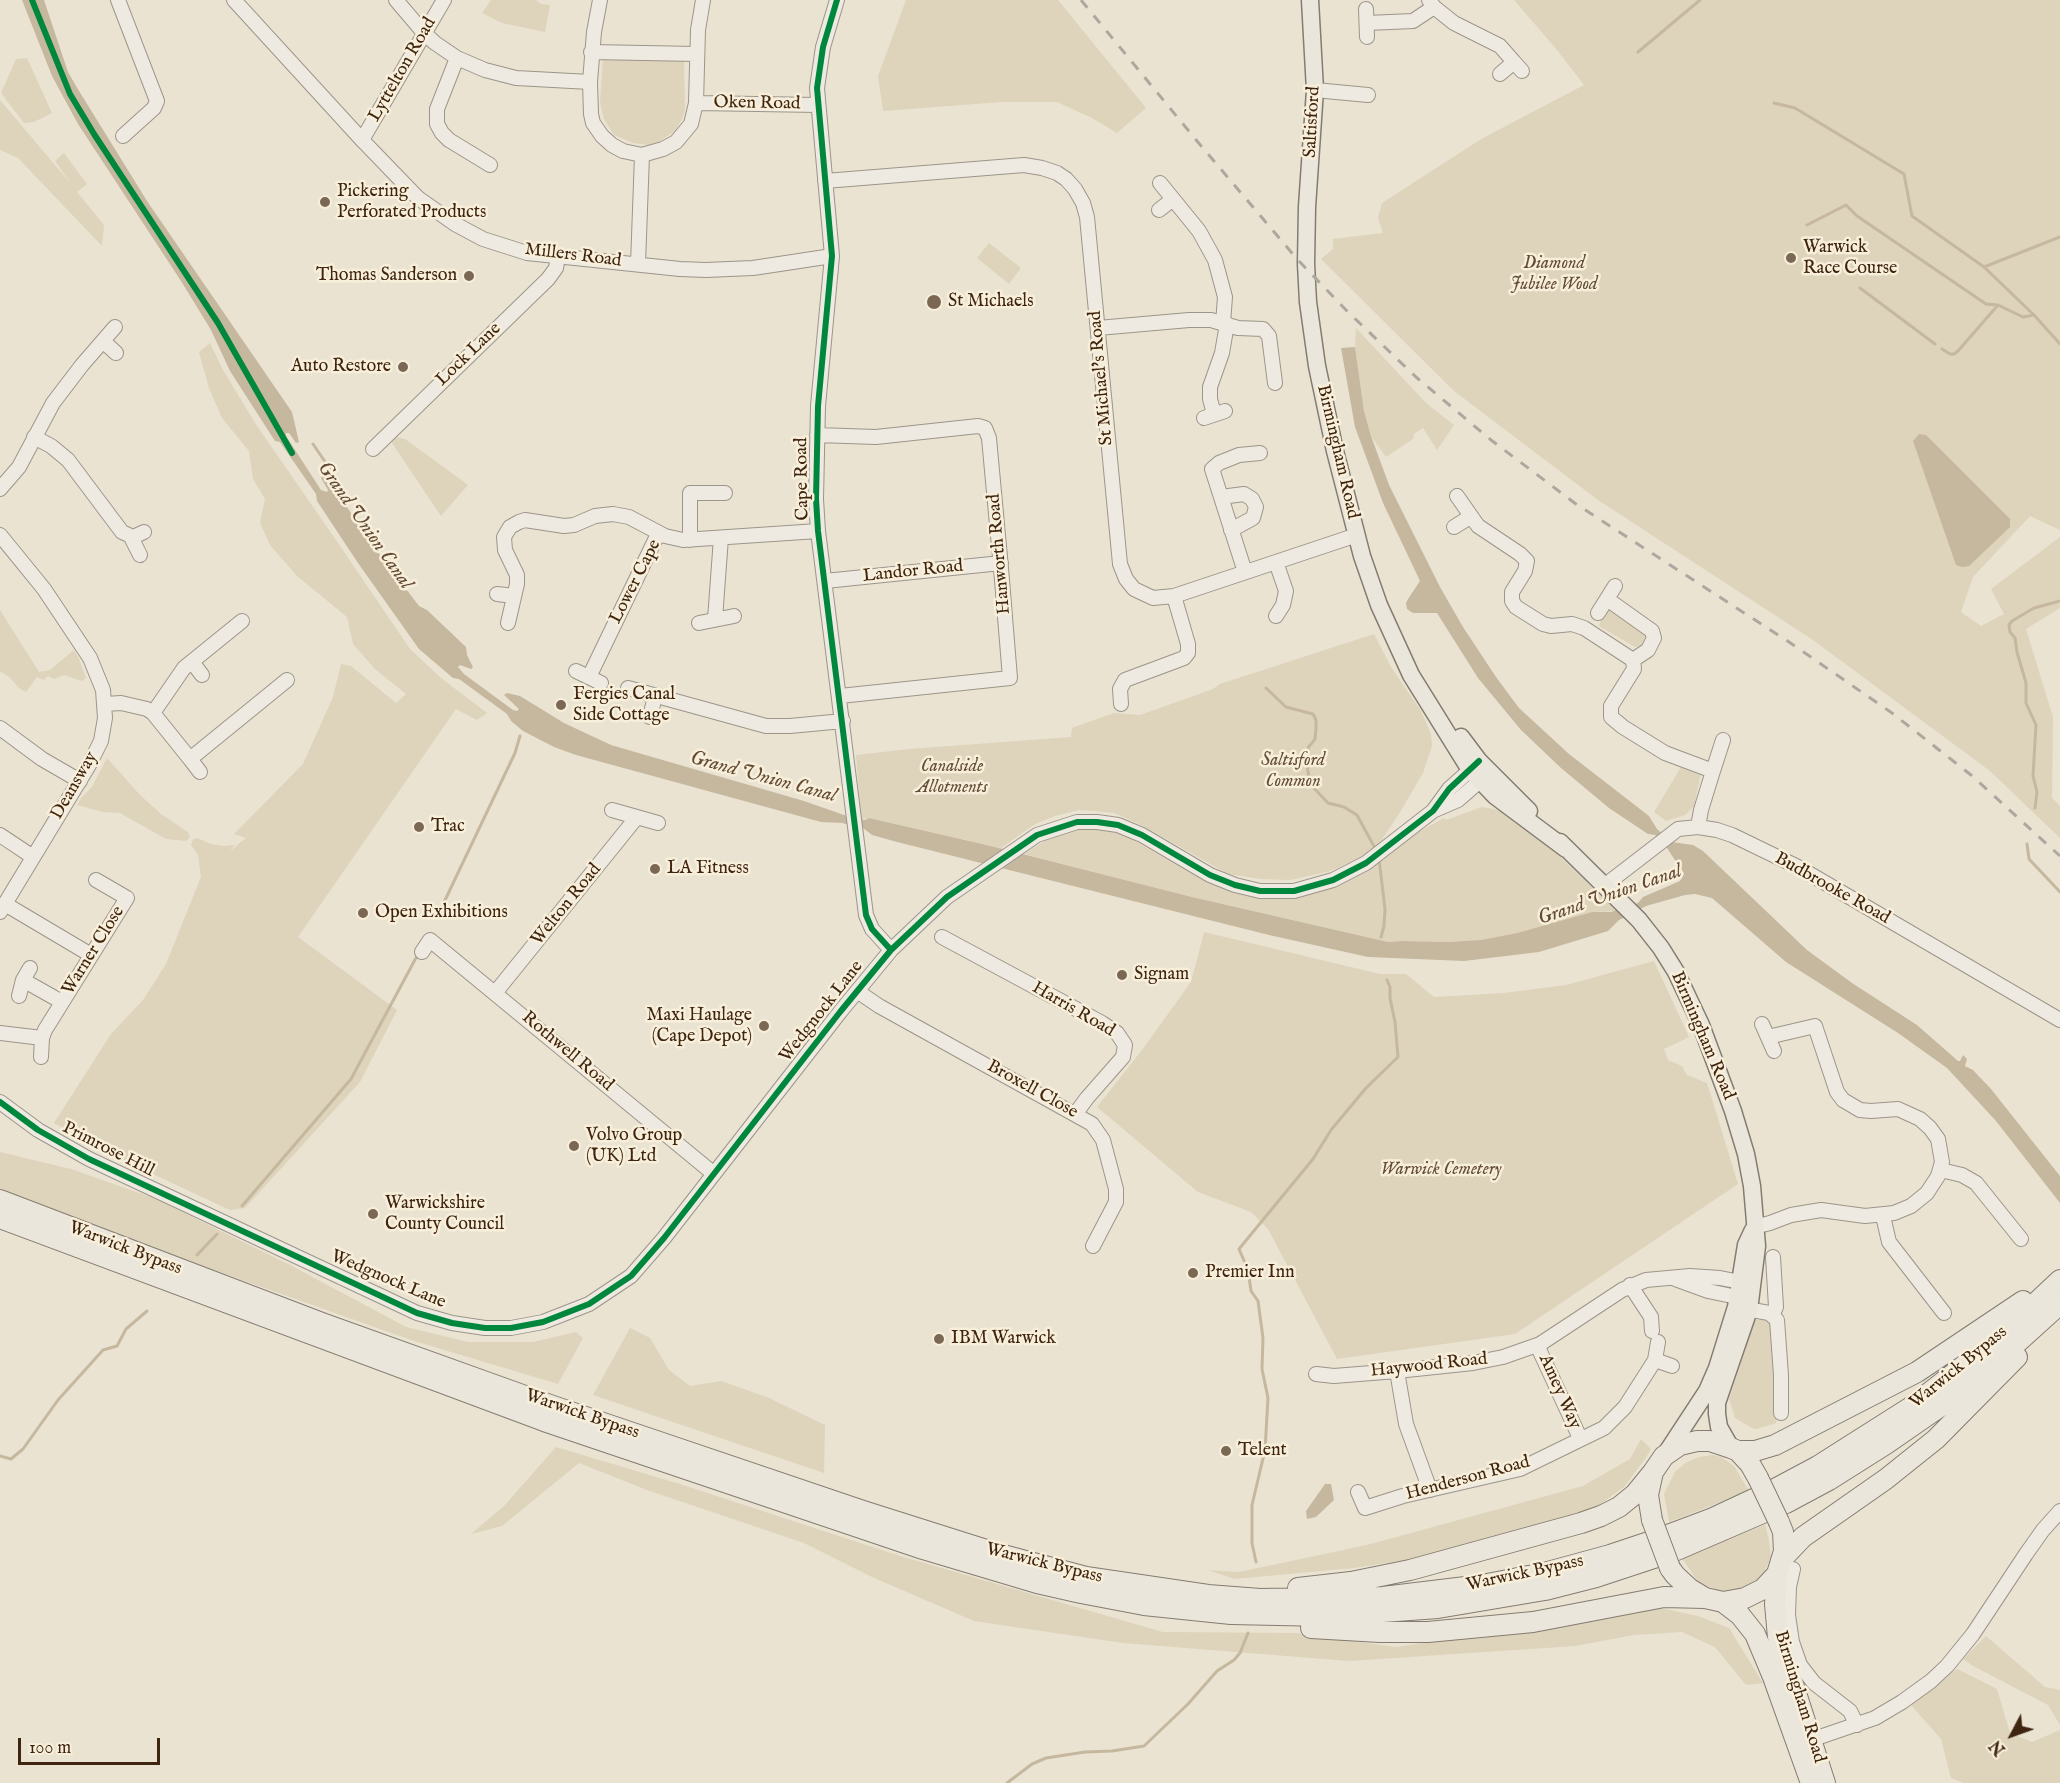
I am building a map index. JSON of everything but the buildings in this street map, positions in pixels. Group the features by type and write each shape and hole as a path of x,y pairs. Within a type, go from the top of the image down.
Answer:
{"highway":[{"name":"Warwick Bypass","path":"0,1200 322,1323 553,1406 863,1511 1041,1566 1086,1577 1208,1595 1300,1600 1383,1597 1482,1586 1544,1573 1659,1539 1713,1518 1773,1490 1842,1452 1887,1423 1936,1389 2060,1280"},
{"name":"Warwick Bypass","path":"0,1218 544,1421 923,1549 1037,1583 1081,1593 1144,1605 1230,1614 1326,1616 1438,1608 1545,1590 1596,1577 1672,1552 1786,1503 1886,1444 1941,1406 1999,1359 2060,1304"},
{"path":"1208,1595 1351,1582 1410,1570 1521,1541 1611,1512 1631,1497 1659,1464 1680,1445 1710,1441 1734,1449 1755,1451 1775,1445 1917,1372 2060,1275"},
{"path":"1230,1614 1260,1622 1302,1628 1428,1632 1533,1622 1664,1597 1737,1600 1754,1594 1784,1567 1803,1537 1886,1479 1936,1439 1992,1384 2060,1308"},
{"path":"1734,1449 1750,1464 1779,1522 1784,1539 1784,1567"},
{"path":"1659,1464 1648,1495 1652,1520 1671,1568 1690,1589 1714,1600"},
{"name":"Birmingham Road","path":"1784,1567 1775,1604 1778,1637 1804,1742 1811,1783"},
{"name":"Birmingham Road","path":"1714,1600 1740,1615 1755,1634 1773,1677 1825,1783"}],"main road":[{"name":"Saltisford","path":"1306,244 1315,90 1310,0"},
{"name":"Birmingham Road","path":"1306,244 1308,302 1317,366 1335,451 1357,535 1379,605 1410,675 1480,771 1495,796 1566,849 1618,898 1661,948 1685,990 1725,1089 1748,1164 1757,1246 1717,1403 1719,1427 1734,1449"},
{"name":"Birmingham Road","path":"1659,1464 1707,1390 1743,1298"}],"street":[{"path":"118,0 156,96 154,108 133,132"},
{"name":"Millers Road","path":"234,0 418,198 455,224 483,239 508,247 558,257 680,269 753,268 832,256"},
{"path":"396,0 424,33 457,58 485,70 516,78 590,82"},
{"name":"Lyttelton Road","path":"362,140 444,0"},
{"path":"600,0 591,52 591,114 597,130 606,141 618,149 642,155 663,149 681,137 691,124 696,103 698,30 703,0"},
{"name":"Cape Road","path":"837,0 819,65 818,105 832,256 817,435 818,531 866,915 877,935 891,950"},
{"path":"1367,23 1413,21 1431,4 1454,23 1500,45 1518,67 1500,74"},
{"path":"591,52 698,54"},
{"path":"457,58 441,94 436,109 436,121 446,138 490,165"},
{"path":"1315,90 1368,94"},
{"name":"Oken Road","path":"696,103 818,105"},
{"path":"638,264 642,155"},
{"name":"St Michael's Road","path":"825,181 1024,165 1057,173 1075,189 1086,210 1122,572 1130,585 1140,593 1159,598 1174,596 1357,535"},
{"path":"1160,183 1199,231 1215,260 1225,297 1222,353 1210,387 1214,414"},
{"path":"1159,210 1173,199"},
{"name":"Lock Lane","path":"373,449 548,279 556,268 558,257"},
{"path":"1098,328 1189,320 1212,320 1238,328 1263,328 1267,331 1270,341 1275,383"},
{"path":"0,489 19,467 53,403 81,365 115,327"},
{"path":"104,341 116,352"},
{"name":"Hanworth Road","path":"817,435 884,436 978,426 985,428 989,438 1001,563 1010,678 840,696"},
{"path":"34,437 51,446 68,460 122,532 138,534 140,555"},
{"path":"1245,572 1212,473 1214,466 1239,455 1260,453"},
{"path":"690,540 690,493 725,494"},
{"path":"1221,497 1244,494 1252,499 1256,507 1253,518 1231,530"},
{"path":"1457,496 1478,526 1527,561 1526,571 1512,592 1512,601 1516,607 1543,624 1551,626 1572,624 1584,628 1633,660"},
{"path":"508,623 517,575 505,550 504,542 506,532 515,523 525,520 564,526 595,516 613,514 629,517 658,534"},
{"path":"1454,527 1470,517"},
{"name":"Lower Cape","path":"589,677 658,534 677,540 690,540 818,531"},
{"name":"Deansway","path":"0,535 44,589 90,658 101,683 105,704 101,741 80,781 3,908"},
{"path":"715,620 721,538"},
{"path":"1276,562 1286,594 1283,605 1276,616"},
{"name":"Landor Road","path":"825,581 1001,563"},
{"path":"1598,613 1615,586"},
{"path":"497,594 514,596"},
{"path":"1121,704 1120,689 1125,680 1184,658 1188,653 1188,644 1174,596"},
{"path":"1607,599 1646,626 1653,635 1653,641 1648,650 1633,660"},
{"path":"699,623 734,616"},
{"path":"153,713 180,673 242,621"},
{"path":"1633,660 1634,669 1611,708 1610,714 1613,720 1674,758 1713,771"},
{"path":"192,662 202,675"},
{"path":"190,759 278,681"},
{"path":"628,688 766,726 843,721"},
{"path":"650,717 655,696"},
{"path":"105,704 121,703 140,706 153,713 200,772"},
{"path":"0,728 42,759 80,781"},
{"path":"1698,827 1701,810 1723,740"},
{"name":"Wedgnock Lane","path":"209,1216 423,1315 441,1321 473,1327 511,1328 543,1322 567,1314 589,1304 621,1284 647,1259 891,950 930,912 973,878 1025,843 1046,831 1067,825 1089,822 1104,823 1124,827 1142,835 1223,880 1260,891 1294,891 1323,884 1355,870 1433,811 1458,800 1480,771"},
{"path":"612,810 658,823"},
{"name":"Welton Road","path":"495,993 637,817"},
{"name":"Budbrooke Road","path":"1604,886 1678,829 1698,827 1732,835 1796,866 2060,1020"},
{"path":"0,835 33,857"},
{"name":"Warner Close","path":"41,1057 42,1038 127,898 96,880"},
{"path":"3,908 91,955"},
{"name":"Harris Road","path":"942,937 1117,1033 1125,1045 1123,1057 1076,1113"},
{"name":"Rothwell Road","path":"422,952 430,940 714,1174"},
{"name":"Warner Close","path":"19,996 26,974 62,1002"},
{"name":"Broxell Close","path":"857,991 893,1015 1076,1113 1092,1124 1103,1140 1116,1189 1116,1202 1093,1246"},
{"path":"1762,1024 1774,1051"},
{"path":"1754,1227 1791,1215 1821,1210 1882,1216 1905,1209 1922,1197 1935,1182 1942,1162 1941,1147 1934,1134 1920,1119 1898,1109 1871,1112 1860,1110 1843,1100 1837,1092 1821,1024 1768,1037"},
{"path":"0,1033 42,1038"},
{"name":"Primrose Hill","path":"0,1102 70,1150 209,1216"},
{"path":"1941,1170 1962,1175 1976,1183 2012,1236"},
{"path":"1882,1216 1889,1242 1930,1305 1944,1313"},
{"path":"1770,1260 1776,1307 1773,1314"},
{"name":"Haywood Road","path":"1316,1374 1334,1376 1397,1371 1489,1360 1537,1345 1630,1285 1646,1280 1673,1278 1708,1291 1743,1298"},
{"name":"Henderson Road","path":"1358,1492 1365,1508 1520,1469 1611,1423 1625,1407 1655,1360 1655,1336 1651,1317 1630,1285"},
{"path":"1743,1298 1773,1314 1778,1323 1781,1375 1780,1413"},
{"name":"Amey Way","path":"1537,1345 1580,1438"},
{"path":"1655,1360 1672,1366"},
{"path":"1397,1371 1406,1424 1430,1490"},
{"path":"1804,1742 1857,1725 1902,1702 1947,1666 1973,1634 2026,1554 2060,1511"},
{"name":"Birmingham Road","path":"1784,1567 1789,1587 1788,1615 1792,1642 1800,1665 1814,1683 1850,1711 1857,1725"}],"green space":[{"path":"491,0 536,0 541,4 550,5 545,32 502,23 482,13"},
{"path":"906,0 1058,0 1146,108 1117,133 1092,118 1057,102 1002,102 883,111 878,76"},
{"name":"Diamond Jubilee Wood","path":"1514,0 2060,0 2060,530 2030,516 1973,577 1961,612 1981,626 2004,614 1991,589 2060,537 2060,608 2026,629 2053,717 2052,798 2060,806 2060,838 1990,771 1813,640 1598,500 1454,391 1321,259 1333,249 1333,239 1383,233 1378,218 1382,203 1483,138 1584,85"},
{"path":"603,57 684,58 685,110 675,131 649,145 633,143 614,135 604,119 600,102"},
{"path":"27,58 52,113 34,122 24,123 1,93 16,59"},
{"path":"0,100 71,184 55,161 64,153 87,184 77,192 104,225 102,246 18,158 0,150"},
{"path":"989,243 1021,268 1009,284 977,258"},
{"path":"1356,328 1426,403 1454,425 1437,450 1423,428 1414,434 1413,439 1386,457 1371,436 1364,411 1355,347"},
{"path":"210,343 223,370 257,426 410,649 441,678 487,713 477,720 456,709 298,937 397,1010 360,1082 245,1208 230,1210 114,1156 54,1123 111,1034 143,1000 166,964 201,877 198,855 191,845 193,839 197,838 223,846 235,845 229,852 246,838 234,834 303,764 333,697 341,664 351,666 396,703 406,694 375,669 353,644 347,617 297,576 270,545 260,523 265,499 253,479 249,451 222,418 209,388 199,352"},
{"path":"396,437 405,439 468,485 441,516 390,440"},
{"path":"1609,608 1647,631 1647,642 1640,647 1635,647 1599,626 1603,614"},
{"path":"0,610 39,672 50,670 74,650 86,678 82,681 64,675 54,679 48,676 44,680 37,677 26,692 19,688 0,671"},
{"name":"Saltisford Common","path":"1374,634 1391,667 1421,711 1431,734 1432,746 1423,773 1379,844 1365,855 1331,871 1290,880 1228,874 1141,825 1114,813 1079,810 1055,816 1035,824 1001,848 869,818 861,819 856,755 1071,737 1072,728 1105,716 1114,713 1140,715 1213,689 1220,684"},
{"path":"107,758 140,795 161,814 188,832 190,837 186,841 166,839 120,813 103,812 77,805 92,787"},
{"path":"1681,767 1701,773 1694,806 1685,815 1666,821 1654,812"},
{"path":"1482,807 1504,811 1532,829 1616,911 1592,912 1517,933 1481,940 1388,942 1192,897 1024,854 1054,835 1095,826 1119,832 1205,881 1225,889 1243,893 1293,896 1444,818 1446,820"},
{"name":"Warwick Cemetery","path":"1204,932 1380,974 1406,974 1434,997 1504,993 1566,985 1654,961 1689,1037 1664,1049 1668,1060 1682,1066 1687,1075 1707,1083 1738,1184 1515,1334 1337,1359 1268,1229 1251,1212 1198,1192 1097,1107 1191,982"},
{"path":"0,1152 71,1169 156,1199 290,1265 406,1327 468,1342 533,1342 576,1332 583,1338 558,1384 411,1340 70,1219 0,1188"},
{"path":"1772,1319 1776,1423 1757,1429 1735,1418 1729,1399 1755,1320"},
{"path":"630,1328 650,1338 669,1370 690,1386 721,1381 769,1398 825,1425 824,1473 593,1395"},
{"path":"1641,1439 1651,1449 1645,1459 1624,1487 1595,1508 1440,1555 1354,1568 1234,1579 1208,1570 1239,1572 1367,1545 1583,1486 1630,1459"},
{"path":"556,1447 683,1485 900,1556 1163,1632 1295,1633 1396,1647 1661,1608 1698,1616 1729,1628 1763,1683 1746,1685 1715,1647 1682,1632 1634,1635 1575,1646 1349,1661 1123,1643 974,1621 872,1577 804,1543 647,1490 579,1463 502,1526 471,1534 504,1506"},
{"path":"1712,1455 1721,1457 1734,1466 1749,1491 1669,1522 1664,1494 1675,1472 1685,1463"},
{"path":"1765,1525 1771,1558 1761,1578 1740,1590 1719,1591 1698,1582 1682,1558"},
{"path":"1986,1636 2045,1687 2060,1690 2060,1725 2048,1705 1963,1659"},
{"path":"1957,1669 1997,1689 2010,1733 2032,1742 2060,1730 2060,1783 1964,1783 1951,1778 1941,1739 1911,1705"}],"shaded area":[{"path":"22,0 44,0 68,72 147,201 292,412 299,442 296,443 289,433 286,433 286,436 321,490 327,492 328,490 321,478 325,475 377,551 419,606 427,610 466,647 473,667 471,669 460,665 458,667 464,674 513,710 519,709 504,695 507,693 520,696 564,723 611,745 804,801 844,815 865,820 869,818 991,846 1192,897 1388,942 1481,940 1517,933 1592,912 1611,912 1638,903 1643,897 1680,881 1684,874 1667,848 1655,835 1648,834 1609,808 1561,768 1521,730 1478,678 1437,613 1413,613 1407,609 1406,603 1420,581 1383,503 1355,427 1341,348 1355,347 1364,411 1389,485 1440,587 1463,627 1519,708 1569,754 1649,816 1657,829 1672,842 1693,845 1703,851 1807,950 1852,983 1917,1025 1958,1061 1963,1055 1967,1059 1965,1066 1973,1070 1991,1089 2060,1176 2060,1203 1996,1121 1947,1068 1898,1033 1786,962 1712,898 1695,894 1685,895 1646,906 1619,920 1608,931 1539,952 1464,961 1368,957 1269,935 897,842 872,835 863,828 842,823 821,822 576,755 523,731 511,721 507,714 459,679 453,678 419,649 358,563 317,501 316,494 280,442 275,441 230,371 211,330 181,281 78,124 52,76"},
{"path":"1919,434 1926,435 2010,519 2010,527 1969,566 1956,565 1913,441"},
{"path":"1325,1484 1331,1484 1334,1500 1316,1517 1307,1519 1306,1511"}],"waterway":[{"path":"1638,52 1700,0"},
{"path":"1774,103 1795,108 1904,174 1912,216 1984,267 2060,237"},
{"path":"1807,225 1846,205 1857,216 1986,304 1998,305 2023,317 2034,315 2060,344"},
{"path":"1984,267 2034,315"},
{"path":"1860,288 1935,344"},
{"path":"1942,349 1950,354 1958,351 1998,305"},
{"name":"Grand Union Canal","path":"313,444 330,469"},
{"path":"2035,808 2037,792 2033,776 2036,725 2026,703 2026,683 2015,638 2010,632 2009,625 2034,608 2060,601"},
{"path":"1266,688 1286,707 1313,714 1316,720 1315,739 1308,748 1307,763 1312,786 1328,803 1344,807 1357,815 1376,850"},
{"path":"437,917 515,753 520,736"},
{"path":"2027,844 2029,859 2060,892"},
{"path":"1379,859 1385,909 1381,937"},
{"path":"242,1206 351,1079 417,956"},
{"path":"1256,1562 1252,1543 1252,1505 1265,1450 1268,1398 1262,1369 1263,1338 1258,1301 1251,1291 1248,1270 1239,1249 1313,1159 1331,1130 1366,1088 1398,1057 1395,1022 1387,980"},
{"path":"197,1255 217,1234"},
{"path":"0,1456 11,1459 23,1449 58,1400 103,1350 117,1346 126,1329 147,1311"},
{"path":"1007,1783 1032,1764 1046,1758 1144,1746 1188,1704 1217,1671 1234,1660 1240,1653 1248,1633"}],"railway":[{"path":"1081,0 1297,259 1416,377 1491,440 1576,504 1789,642 1892,713 1971,775 2060,856"}],"cycle path":[{"path":"32,0 70,94 218,323 292,453"},
{"path":"837,0 823,47 817,88 832,256 818,406 816,499 818,531 866,915 872,929 891,950"},
{"path":"0,1102 38,1130 89,1159 417,1313 452,1323 485,1328 511,1328 543,1322 589,1304 631,1276 664,1238 891,950 947,897 1037,835 1077,822 1118,825 1142,835 1210,875 1235,885 1260,891 1294,891 1333,880 1366,863 1433,811 1449,789 1479,761"}],"place":[{"name":"Pickering Perforated Products","path":"325,202"},
{"name":"Warwick Race Course","path":"1791,258"},
{"name":"Thomas Sanderson","path":"469,276"},
{"name":"St Michaels","path":"934,302"},
{"name":"Auto Restore","path":"403,367"},
{"name":"Fergies Canal Side Cottage","path":"561,705"},
{"name":"Trac","path":"419,827"},
{"name":"LA Fitness","path":"655,869"},
{"name":"Open Exhibitions","path":"363,913"},
{"name":"Signam","path":"1122,975"},
{"name":"Maxi Haulage (Cape Depot)","path":"764,1026"},
{"name":"Volvo Group (UK) Ltd","path":"574,1146"},
{"name":"Warwickshire County Council","path":"373,1214"},
{"name":"Premier Inn","path":"1193,1273"},
{"name":"IBM Warwick","path":"939,1339"},
{"name":"Telent","path":"1226,1451"}],"park label":[{"name":"Canalside Allotments","path":"952,777"}]}
